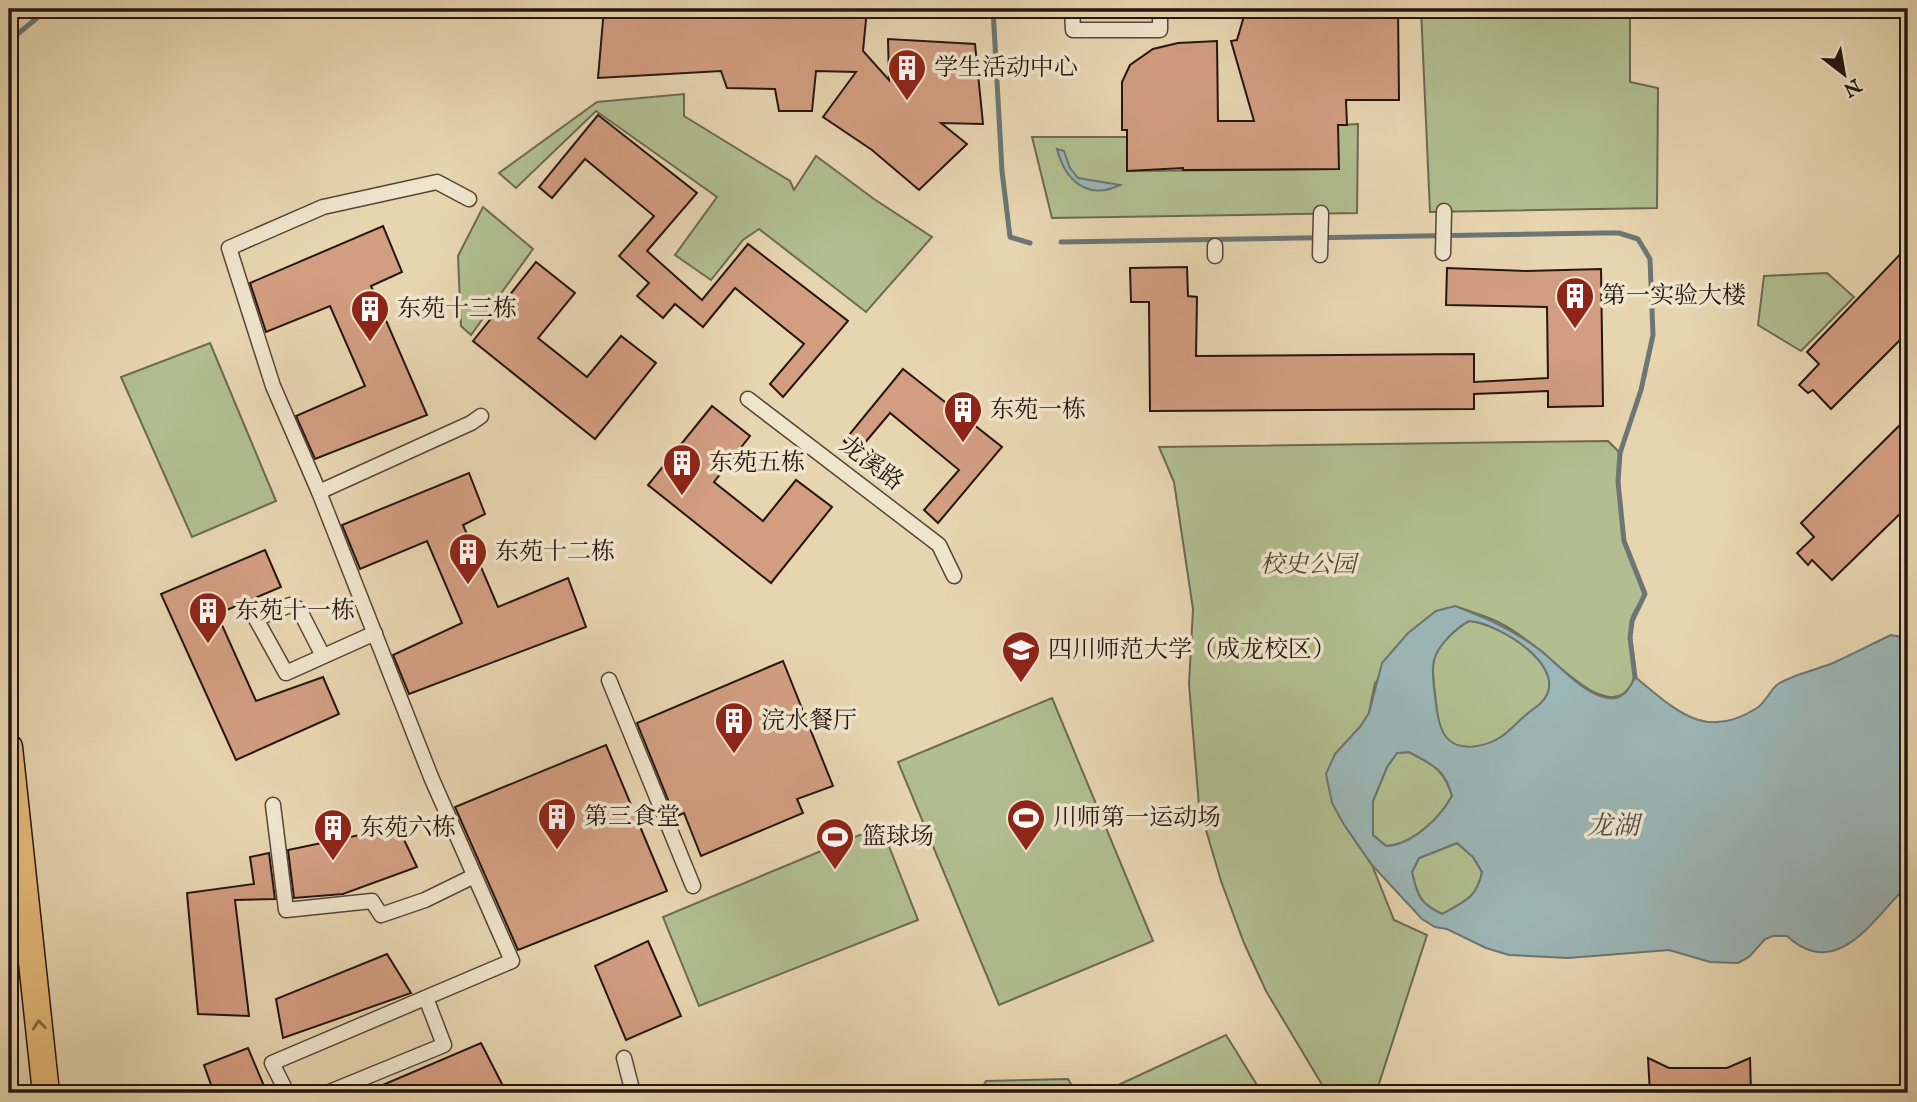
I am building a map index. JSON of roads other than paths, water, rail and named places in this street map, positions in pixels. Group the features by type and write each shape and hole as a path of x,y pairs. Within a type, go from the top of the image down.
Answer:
{"highway":[{"path":"9,747 46,1093"}],"street":[{"path":"1072,9 1073,30 1160,30 1160,9"},
{"path":"287,1093 272,1063 512,961 431,777 320,492 273,386 229,248 323,207 437,182 469,199"},
{"path":"1444,211 1444,242"},
{"path":"1320,243 1321,213"},
{"name":"龙溪路","path":"747,399 939,545 954,576"},
{"path":"320,492 481,416"},
{"path":"323,656 299,609 290,605 256,619 286,673 375,634"},
{"path":"609,680 636,740 693,886"},
{"path":"274,805 286,910 372,901 381,915 425,900 474,876"},
{"path":"327,1093 444,1045 426,998"},
{"path":"624,1058 633,1093"}],"water":[{"path":"1057,149 1064,151 1070,168 1078,178 1120,185 1097,190 1079,185 1066,170"},
{"name":"龙湖","path":"1455,606 1507,629 1537,648 1579,684 1597,695 1617,698 1628,690 1635,677 1677,710 1706,722 1738,718 1757,708 1778,684 1784,681 1833,663 1891,635 1901,637 1908,646 1908,885 1868,928 1839,949 1823,952 1805,949 1787,936 1773,936 1765,939 1749,957 1738,963 1710,962 1669,950 1568,958 1509,955 1486,948 1447,929 1435,927 1422,919 1372,865 1332,803 1326,774 1335,754 1369,713 1382,663 1408,633 1436,611","holes":["1469,621 1497,629 1528,649 1548,675 1549,689 1542,702 1501,737 1473,747 1452,743 1442,730 1437,712 1433,670 1436,654 1443,643","1409,752 1437,769 1446,780 1452,796 1433,821 1415,836 1386,846 1373,835 1373,801 1387,767 1397,753","1457,843 1473,857 1482,872 1477,888 1468,898 1442,914 1424,902 1416,887 1412,872 1419,858"]}],"waterway":[{"path":"9,41 48,9"},
{"path":"993,9 1002,171 1010,237 1030,243"},
{"path":"1061,242 1603,233 1619,233 1638,239 1650,259 1653,335 1641,390 1620,453 1618,482 1624,541 1645,594 1632,621 1630,638 1635,677"}],"place":[{"name":"学生活动中心","path":"907,102"},
{"name":"第一实验大楼","path":"1575,330"},
{"name":"东苑十三栋","path":"370,343"},
{"name":"东苑一栋","path":"963,444"},
{"name":"东苑五栋","path":"682,497"},
{"name":"东苑十二栋","path":"468,586"},
{"name":"东苑十一栋","path":"208,645"},
{"name":"四川师范大学（成龙校区）","path":"1021,684"},
{"name":"浣水餐厅","path":"734,755"},
{"name":"第三食堂","path":"557,851"},
{"name":"川师第一运动场","path":"1026,852"},
{"name":"东苑六栋","path":"333,862"},
{"name":"篮球场","path":"835,871"}],"park label":[{"name":"校史公园","path":"1308,565"}]}
